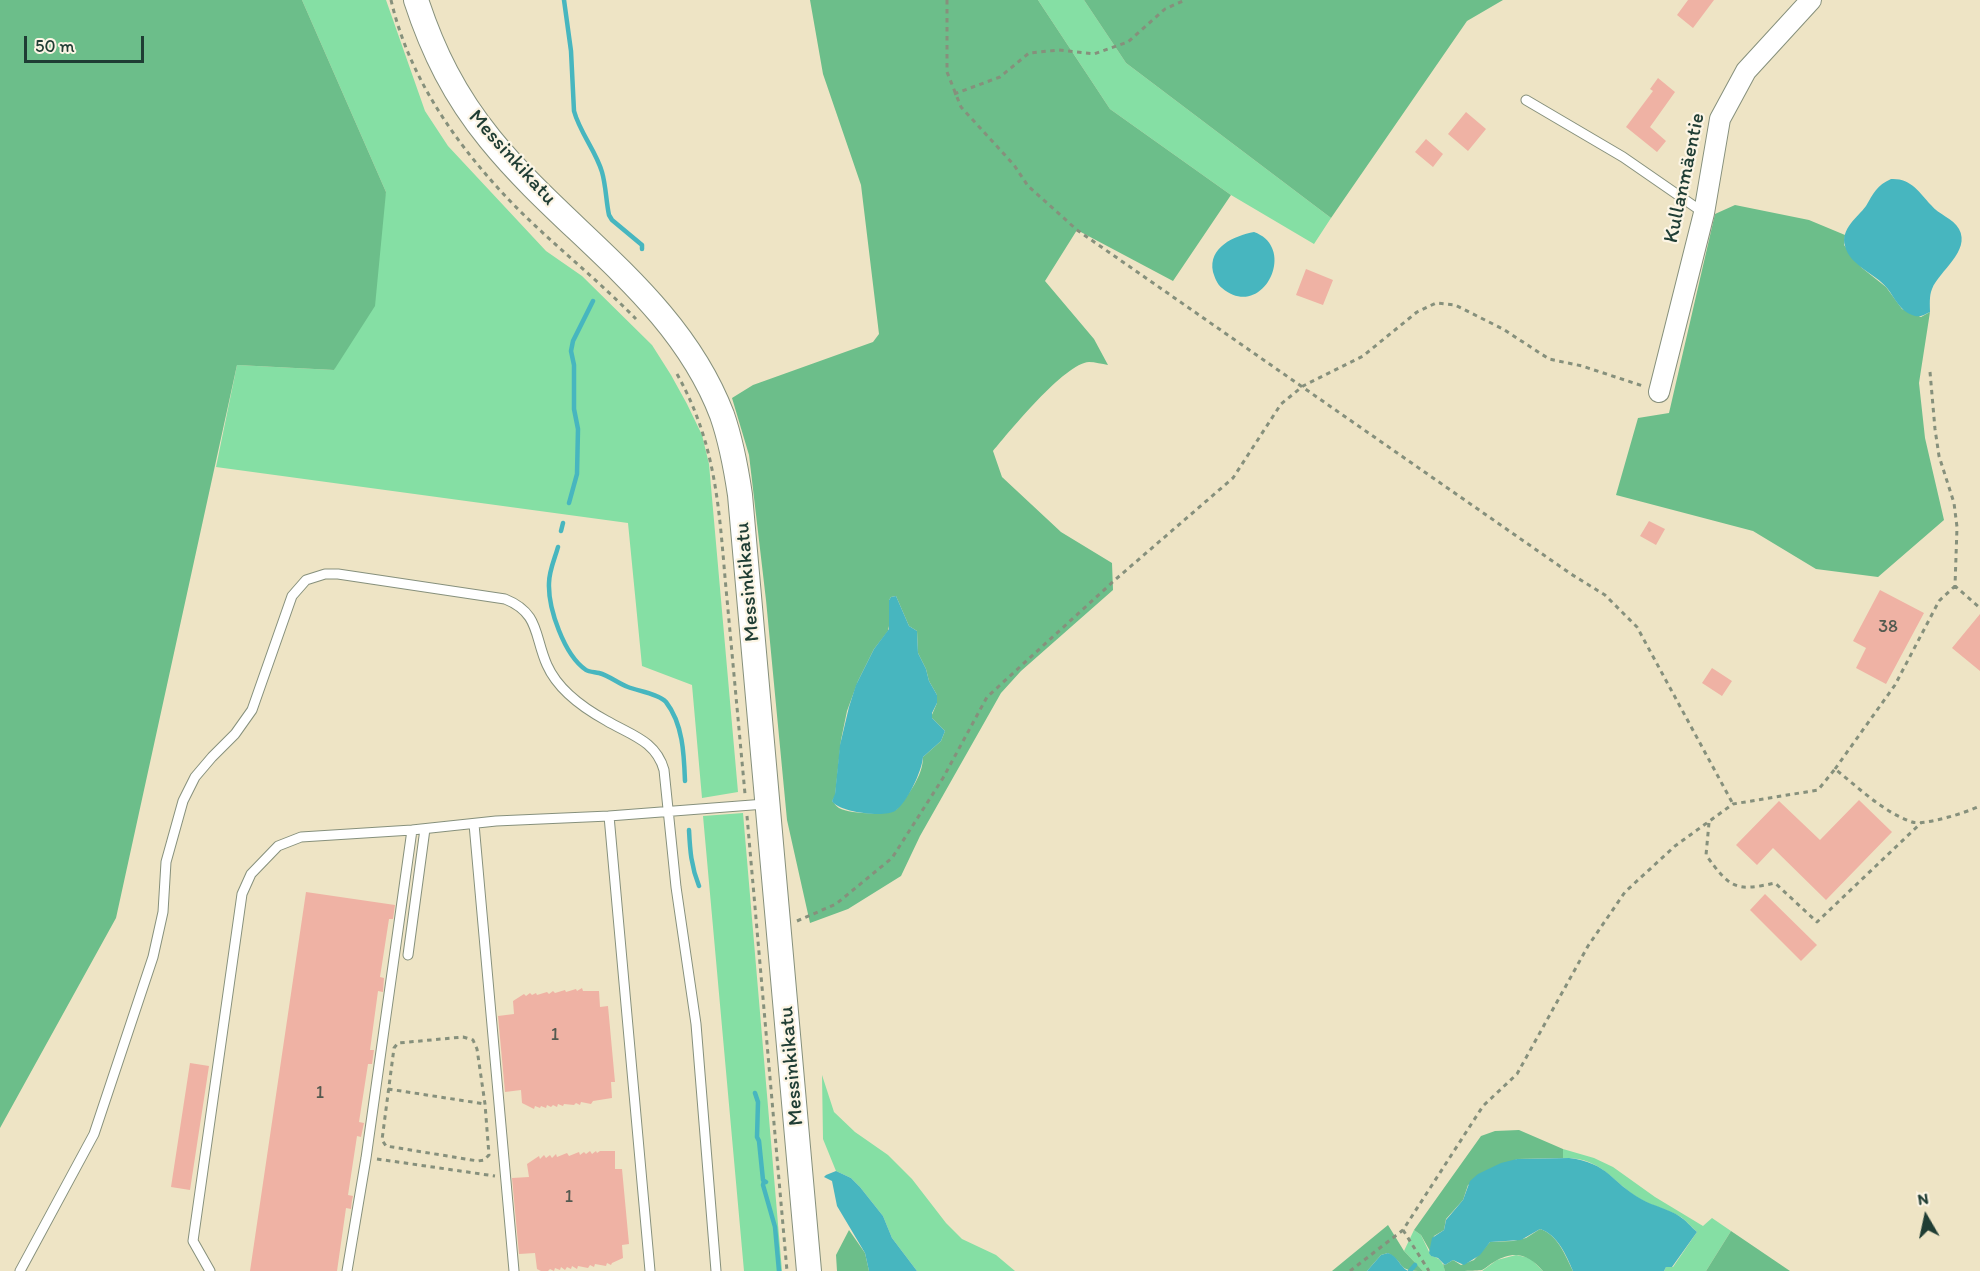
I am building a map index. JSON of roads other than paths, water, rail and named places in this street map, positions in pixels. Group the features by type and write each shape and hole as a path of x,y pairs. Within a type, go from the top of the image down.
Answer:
{"street":[{"name":"Messinkikatu","path":"416,0 434,52 446,76 479,125 523,176 660,312 683,343 718,407 728,434 740,495 757,804 779,928 810,1271"},
{"name":"Kullanmäentie","path":"1659,392 1704,213 1720,118 1746,71 1811,0"}],"lane":[{"path":"1526,100 1623,157 1704,213"},
{"path":"20,1271 94,1134 153,957 163,912 166,862 183,801 195,777 235,734 252,711 292,596 306,580 325,574 360,576 505,599 516,604 525,609 533,622 548,665 557,681 573,698 607,721 635,734 657,753 664,770 676,887 696,1024 716,1271"},
{"path":"210,1271 193,1241 242,894 251,874 278,846 302,837 412,831 496,821 609,816 757,804"},
{"path":"609,816 650,1271"},
{"path":"474,824 514,1271"},
{"path":"408,955 425,829"},
{"path":"347,1271 366,1158 412,831"}],"water":[{"path":"1891,179 1904,181 1914,187 1934,208 1956,225 1962,237 1958,253 1932,289 1930,312 1921,316 1915,316 1904,310 1882,283 1852,259 1845,246 1847,229 1879,187"},
{"path":"1254,232 1267,240 1274,252 1274,266 1270,279 1262,289 1250,296 1237,296 1217,283 1213,272 1214,256 1224,244 1238,236"},
{"path":"896,596 909,626 917,631 918,653 937,695 932,718 945,731 941,741 923,757 913,786 900,807 889,813 862,813 843,808 832,801 835,794 840,745 856,685 874,649 889,629 889,600"},
{"path":"1569,1158 1593,1164 1631,1193 1684,1219 1697,1232 1672,1267 1666,1267 1664,1271 1573,1271 1557,1241 1540,1229 1521,1240 1490,1242 1480,1255 1464,1265 1453,1260 1445,1265 1438,1258 1431,1256 1429,1253 1432,1238 1444,1230 1446,1220 1463,1200 1470,1181 1478,1174 1501,1163 1517,1159"},
{"path":"836,1171 851,1178 860,1187 883,1216 892,1238 917,1271 869,1271 865,1253 837,1206 832,1181 824,1177"},
{"path":"1388,1253 1408,1271 1367,1271 1381,1255"}],"waterway":[{"path":"564,0 571,51 574,111 602,172 609,215 642,245 642,249"},
{"path":"569,503 577,474 578,429 574,409 574,365 571,351 573,341 593,301"},
{"path":"561,531 563,523"},
{"path":"558,547 550,574 549,593 554,618 564,642 578,663 586,670 603,674 666,702 679,730 685,781"},
{"path":"689,830 691,858 699,886"},
{"path":"755,1093 758,1102 757,1137 763,1180 766,1182"},
{"path":"764,1181 763,1185 775,1227 779,1271"},
{"path":"1410,1271 1415,1265"}]}
